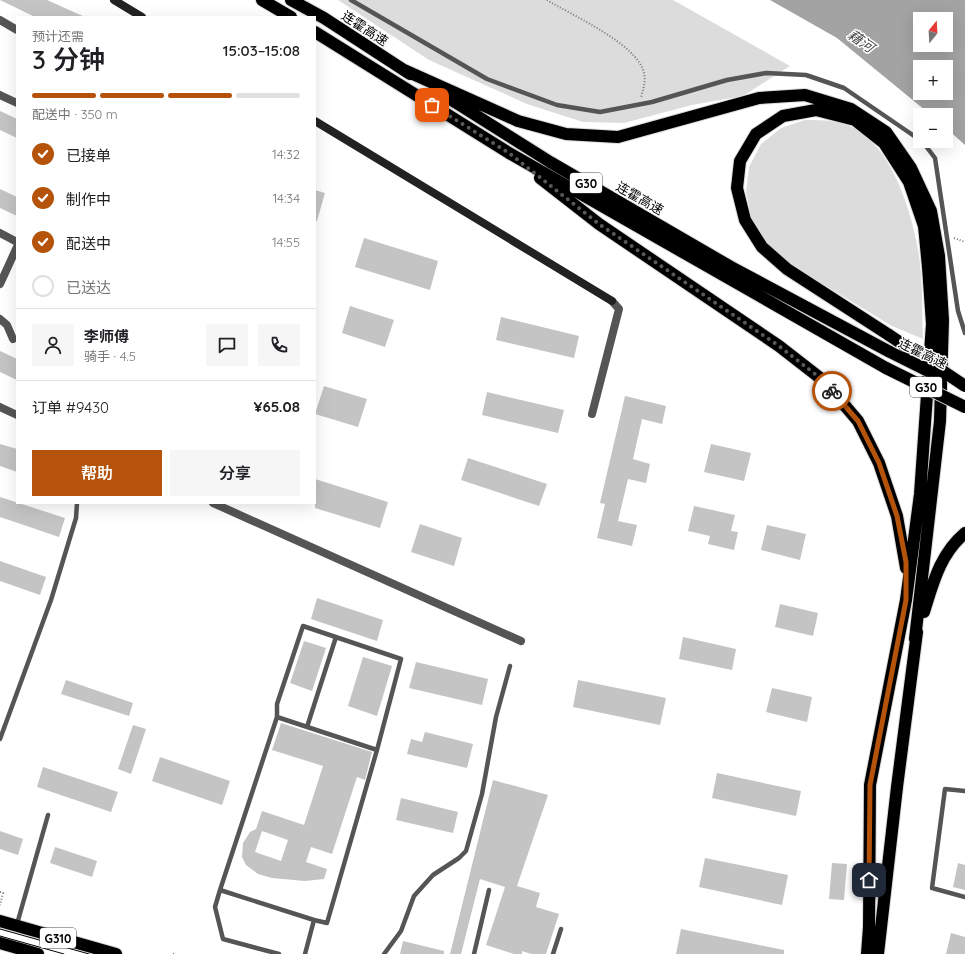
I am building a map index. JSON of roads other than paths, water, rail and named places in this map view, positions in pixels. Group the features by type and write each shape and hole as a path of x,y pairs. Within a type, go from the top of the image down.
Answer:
{"highway":[{"path":"262,0 289,16"},
{"name":"连霍高速","path":"291,0 570,174 731,267 890,352 965,389"},
{"name":"连霍高速","path":"316,33 509,153 886,368 965,407"},
{"path":"404,70 518,121 566,134 618,137 759,98 805,95 851,109 886,132 911,168 932,211 939,256 942,313 940,421 896,787 878,954"},
{"path":"867,954 869,927 870,785 906,600 920,494 932,324 924,226 909,182 884,143 855,120 816,110 783,116 756,134 740,161 737,188 745,220 762,247 787,269 889,335 965,386"},
{"path":"509,153 599,224 779,346 824,381 858,421 879,463 897,516 906,562 906,600"},
{"path":"915,639 938,567 959,538 965,534"},
{"name":"G310","path":"0,921 116,954"},
{"name":"G310","path":"0,943 38,954"}],"street":[{"path":"114,0 140,16"},
{"path":"0,20 16,29"},
{"path":"0,95 16,103"},
{"path":"316,122 612,301 619,309 592,414"},
{"path":"0,234 16,242"},
{"path":"0,284 16,249"},
{"path":"0,319 7,325 13,339"},
{"path":"0,407 16,415"},
{"path":"215,504 521,641"}],"lane":[{"path":"351,0 487,79 550,102 600,112 640,104 727,80 766,72 806,75 844,88 913,135"},
{"path":"927,148 935,158 958,311 965,333"},
{"path":"0,739 51,600 76,518 77,504"},
{"path":"220,890 327,924 377,750 400,659 303,626 277,704 277,717 220,890 215,907 223,939 279,954"},
{"path":"307,727 336,637"},
{"path":"384,954 401,931 414,896 433,874 459,858 466,850 482,794 496,717 510,666"},
{"path":"277,717 377,750"},
{"path":"965,791 945,789 932,888 965,897"},
{"path":"16,926 48,815"},
{"path":"474,954 489,890"},
{"path":"305,954 314,920"},
{"path":"554,954 561,929"}],"water":[{"name":"藉河","path":"770,0 965,0 965,145 953,134 953,108 922,108 837,38"}],"tram line":[{"path":"0,929 89,954"},
{"path":"0,936 64,954"}]}
